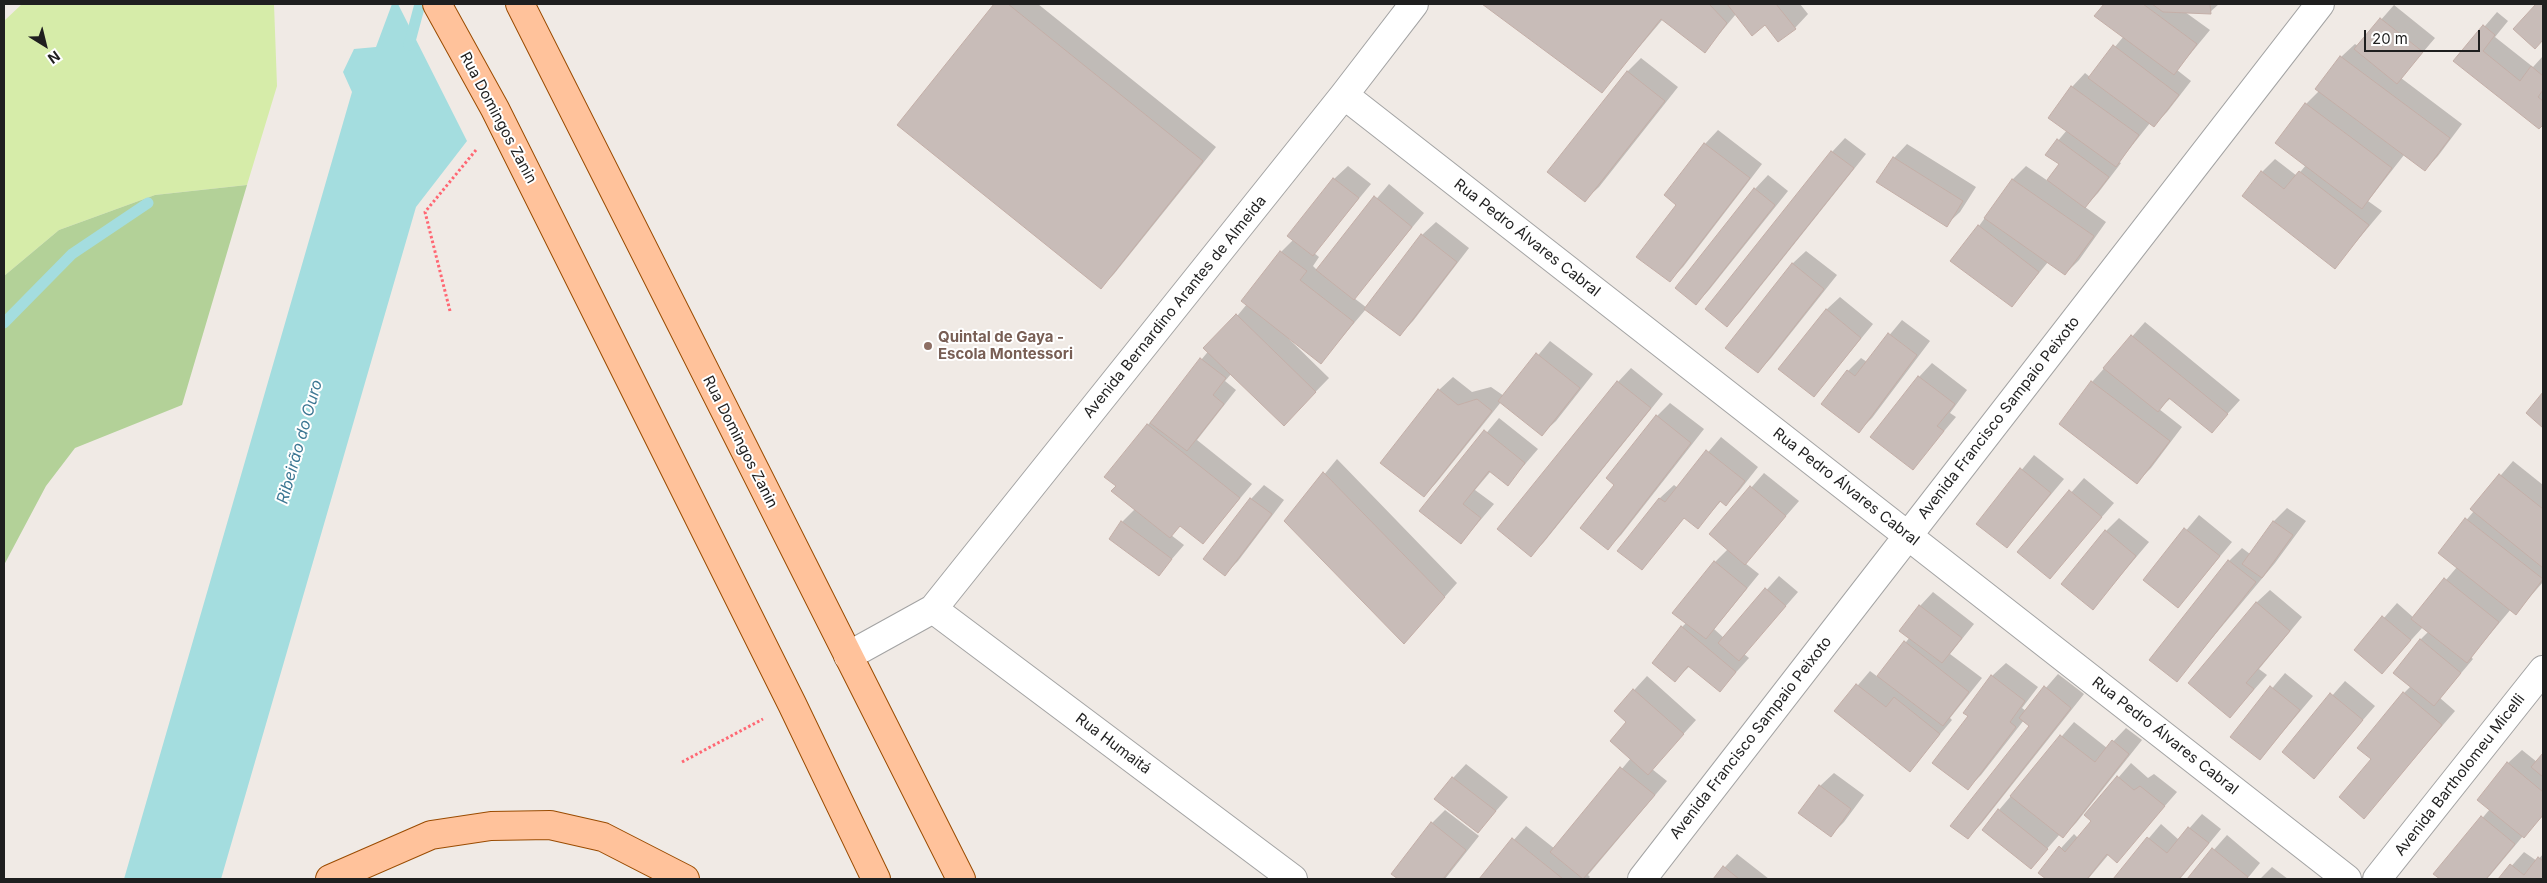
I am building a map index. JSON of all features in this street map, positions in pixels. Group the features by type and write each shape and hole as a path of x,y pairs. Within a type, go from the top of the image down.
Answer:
{"main road":[{"name":"Rua Domingos Zanin","path":"437,4 495,109 792,704 876,879"},
{"name":"Rua Domingos Zanin","path":"526,16 960,879"},
{"path":"330,879 431,835 491,826 550,825 603,836 685,879"}],"street":[{"name":"Avenida Bernardino Arantes de Almeida","path":"933,609 1344,95 1414,4"},
{"name":"Avenida Francisco Sampaio Peixoto","path":"1642,879 2320,4"},
{"name":"Rua Pedro Álvares Cabral","path":"1344,95 2347,879"},
{"path":"848,656 933,609"},
{"name":"Rua Humaitá","path":"933,609 1293,879"},
{"name":"Avenida Bartholomeu Micelli","path":"2377,879 2543,670"}],"path":[{"path":"450,311 425,212 474,153"},
{"path":"682,762 792,704"}],"green space":[{"path":"22,4 274,4 277,86 247,185 155,195 59,230 4,276 4,21"},
{"path":"247,185 182,405 75,448 46,486 4,565 4,276 59,230 155,195"}],"water":[{"path":"392,4 398,4 467,141 416,207 221,879 124,879 352,92 343,72 354,49 376,47"}],"building":[{"path":"994,4 1008,4 1203,161 1101,289 897,125"},
{"path":"1482,4 1709,4 1727,23 1705,53 1661,19 1602,93"},
{"path":"1727,4 1776,4 1796,29 1778,42 1765,25 1752,36"},
{"path":"2104,4 2143,4 2197,44 2174,75 2094,16"},
{"path":"2152,4 2210,4 2211,14 2163,12"},
{"path":"2536,4 2543,4 2543,40 2535,49 2513,29"},
{"path":"2380,18 2423,52 2397,84 2354,49"},
{"path":"2483,25 2495,35 2483,51 2520,81 2531,66 2543,76 2543,90 2538,97 2543,101 2543,125 2539,129 2453,61"},
{"path":"2113,45 2179,95 2154,127 2088,78"},
{"path":"2340,56 2450,138 2425,171 2315,89"},
{"path":"1627,71 1665,101 1585,202 1547,172"},
{"path":"2071,86 2139,135 2116,167 2048,118"},
{"path":"2305,103 2392,168 2362,209 2275,143"},
{"path":"2057,139 2109,177 2085,208 2047,180 2059,164 2045,155"},
{"path":"1704,143 1750,178 1670,282 1636,257 1676,205 1664,195"},
{"path":"1831,151 1854,168 1727,327 1705,309"},
{"path":"1893,157 1963,201 1947,227 1876,182"},
{"path":"2261,171 2284,189 2299,171 2369,225 2335,269 2242,196"},
{"path":"1333,178 1359,198 1313,256 1287,236"},
{"path":"2012,179 2094,236 2065,275 1984,218"},
{"path":"1754,188 1775,205 1696,305 1675,288"},
{"path":"1374,196 1412,227 1354,300 1316,270"},
{"path":"1978,225 2039,272 2012,307 1950,261"},
{"path":"1421,234 1457,262 1400,336 1364,309"},
{"path":"1280,251 1307,271 1300,280 1354,322 1321,364 1241,301"},
{"path":"1792,263 1824,289 1758,373 1725,348"},
{"path":"1826,309 1861,338 1814,397 1778,369"},
{"path":"1236,314 1316,392 1284,426 1203,348"},
{"path":"1888,333 1917,355 1859,433 1821,404 1847,370 1855,376"},
{"path":"2131,335 2228,414 2212,433 2169,398 2158,412 2103,368"},
{"path":"1536,353 1580,388 1542,436 1498,401"},
{"path":"1200,358 1226,378 1213,395 1224,404 1187,451 1150,423"},
{"path":"1918,376 1955,404 1937,426 1944,431 1913,470 1870,437"},
{"path":"1617,381 1651,408 1531,557 1497,529"},
{"path":"2091,381 2170,441 2137,484 2059,424"},
{"path":"1438,389 1458,405 1477,399 1492,411 1424,497 1380,463"},
{"path":"2543,392 2543,428 2526,413"},
{"path":"1656,415 1691,443 1608,550 1580,528 1614,485 1606,478"},
{"path":"1147,424 1240,498 1203,544 1180,526 1170,538 1111,491 1116,486 1104,477"},
{"path":"1484,430 1525,463 1508,486 1489,471 1463,504 1481,518 1461,544 1419,511"},
{"path":"1706,450 1745,481 1726,506 1720,501 1698,529 1684,518 1642,570 1617,551 1659,498 1665,502"},
{"path":"2020,468 2051,493 2007,548 1976,524"},
{"path":"1323,472 1445,597 1404,644 1284,521"},
{"path":"2499,474 2543,509 2543,568 2470,509"},
{"path":"1750,486 1786,516 1745,565 1709,534"},
{"path":"2069,490 2102,517 2050,579 2017,552"},
{"path":"1250,498 1272,514 1225,576 1203,559"},
{"path":"2465,518 2543,579 2516,615 2438,553"},
{"path":"1121,521 1172,559 1159,576 1109,539"},
{"path":"2273,521 2293,535 2262,578 2242,564"},
{"path":"2184,528 2220,556 2178,608 2143,580"},
{"path":"2105,530 2136,556 2093,610 2061,584"},
{"path":"2228,560 2256,582 2177,682 2149,660"},
{"path":"1714,561 1747,588 1706,639 1672,613"},
{"path":"2444,578 2499,622 2467,663 2411,619"},
{"path":"1765,588 1786,606 1739,661 1718,643"},
{"path":"2256,602 2290,631 2246,683 2254,689 2230,718 2188,683"},
{"path":"1919,605 1962,638 1942,663 1899,631"},
{"path":"2382,616 2411,640 2382,674 2354,650"},
{"path":"1681,626 1736,672 1720,692 1688,666 1675,682 1652,663"},
{"path":"2420,639 2461,673 2434,706 2393,673"},
{"path":"1904,641 1969,692 1943,726 1877,676"},
{"path":"1991,675 2025,701 2010,722 2016,727 1968,790 1932,763 1968,716 1963,713"},
{"path":"1856,684 1886,707 1894,697 1940,734 1910,772 1834,711"},
{"path":"2044,686 2071,708 1968,839 1950,826 2029,726 2019,718"},
{"path":"2270,686 2300,710 2260,760 2230,737"},
{"path":"1633,689 1684,734 1648,775 1610,741 1626,722 1614,711"},
{"path":"2403,692 2442,725 2364,819 2339,797 2371,759 2357,748"},
{"path":"2330,693 2363,720 2314,779 2282,752"},
{"path":"2060,735 2095,762 2112,740 2129,754 2063,838 2010,796"},
{"path":"2543,753 2543,777 2531,767"},
{"path":"2507,762 2543,792 2543,815 2524,838 2477,800"},
{"path":"1620,767 1655,795 1583,879 1550,852"},
{"path":"2117,776 2134,790 2140,786 2165,806 2117,863 2107,854 2087,879 2046,879 2038,873 2059,846 2065,852 2091,821 2084,815"},
{"path":"1452,777 1496,811 1478,833 1434,799"},
{"path":"1819,785 1851,809 1831,837 1798,813"},
{"path":"1998,809 2048,849 2031,869 1982,830"},
{"path":"2481,816 2515,844 2486,879 2440,879 2433,874"},
{"path":"1431,822 1466,850 1443,879 1398,879 1391,874"},
{"path":"2188,827 2209,843 2179,879 2113,879 2147,837 2167,853"},
{"path":"1512,838 1563,879 1479,879"},
{"path":"2212,848 2248,877 2246,879 2187,879"},
{"path":"2538,857 2543,861 2543,879 2498,879 2510,864 2524,875"},
{"path":"1723,866 1739,879 1713,879"}],"waterway":[{"name":"Ribeirão do Ouro","path":"409,45 420,4"},
{"path":"4,323 72,254 148,203"}],"place":[{"name":"Quintal de Gaya - Escola Montessori","path":"928,346"}]}
